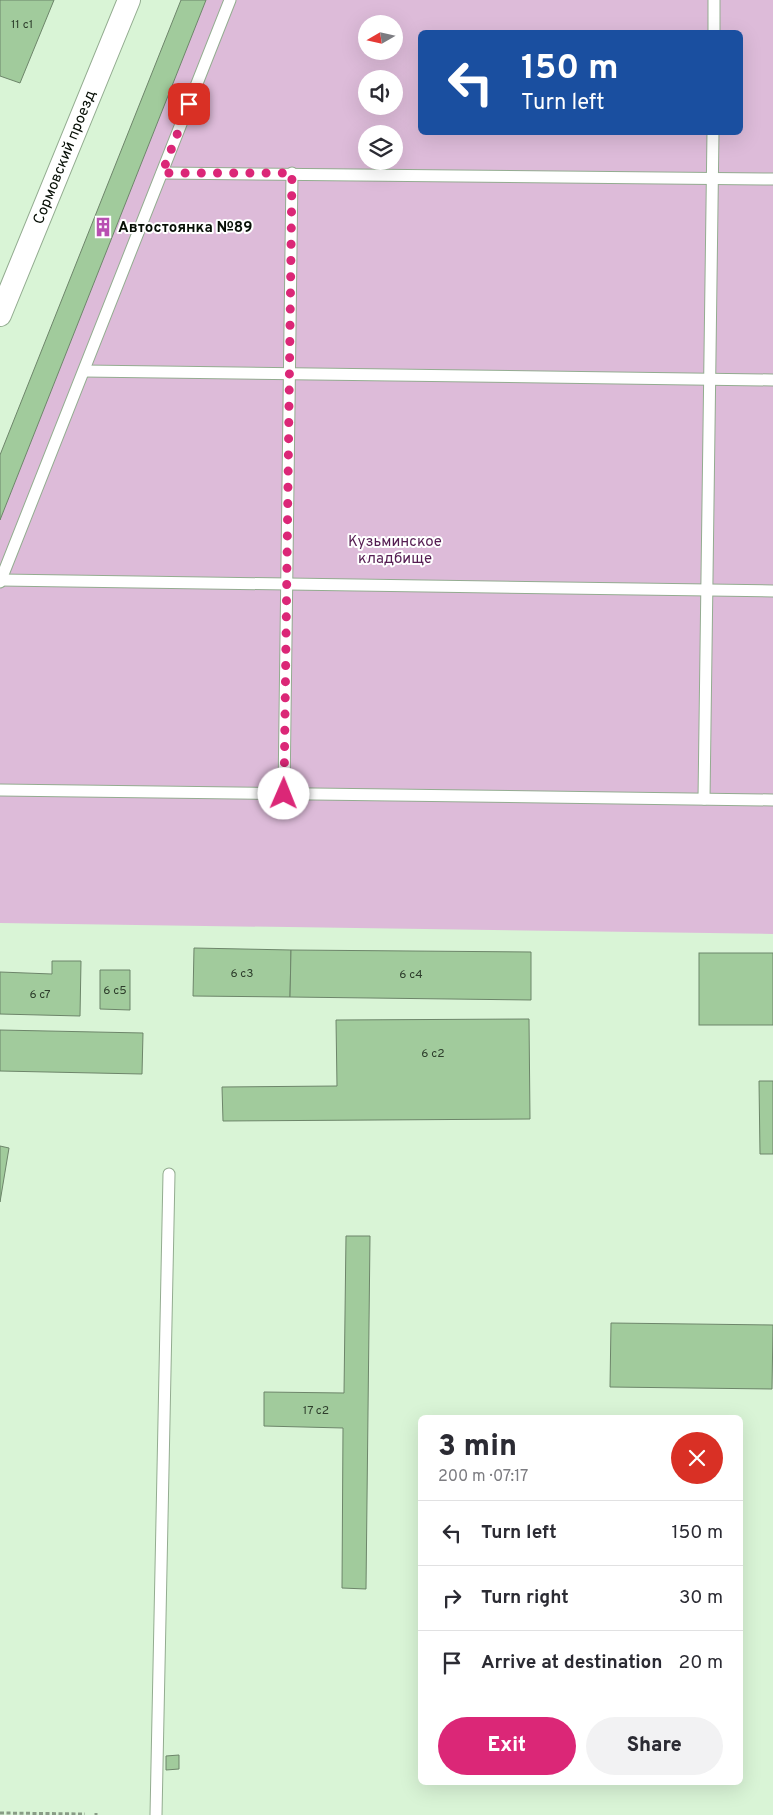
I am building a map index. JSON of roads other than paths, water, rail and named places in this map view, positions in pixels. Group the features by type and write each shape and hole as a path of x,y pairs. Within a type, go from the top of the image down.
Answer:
{"street":[{"name":"Сормовский проезд","path":"0,315 6,281 129,0"}],"lane":[{"path":"230,0 0,581 773,591"},
{"path":"714,0 714,30"},
{"path":"704,799 713,135"},
{"path":"162,173 773,179"},
{"path":"284,794 292,173"},
{"path":"84,371 773,380"},
{"path":"0,790 773,800"},
{"path":"156,1815 169,1174"}],"place":[{"name":"Автостоянка №89","path":"103,227"}],"park label":[{"name":"Кузьминское кладбище","path":"395,550"}]}
